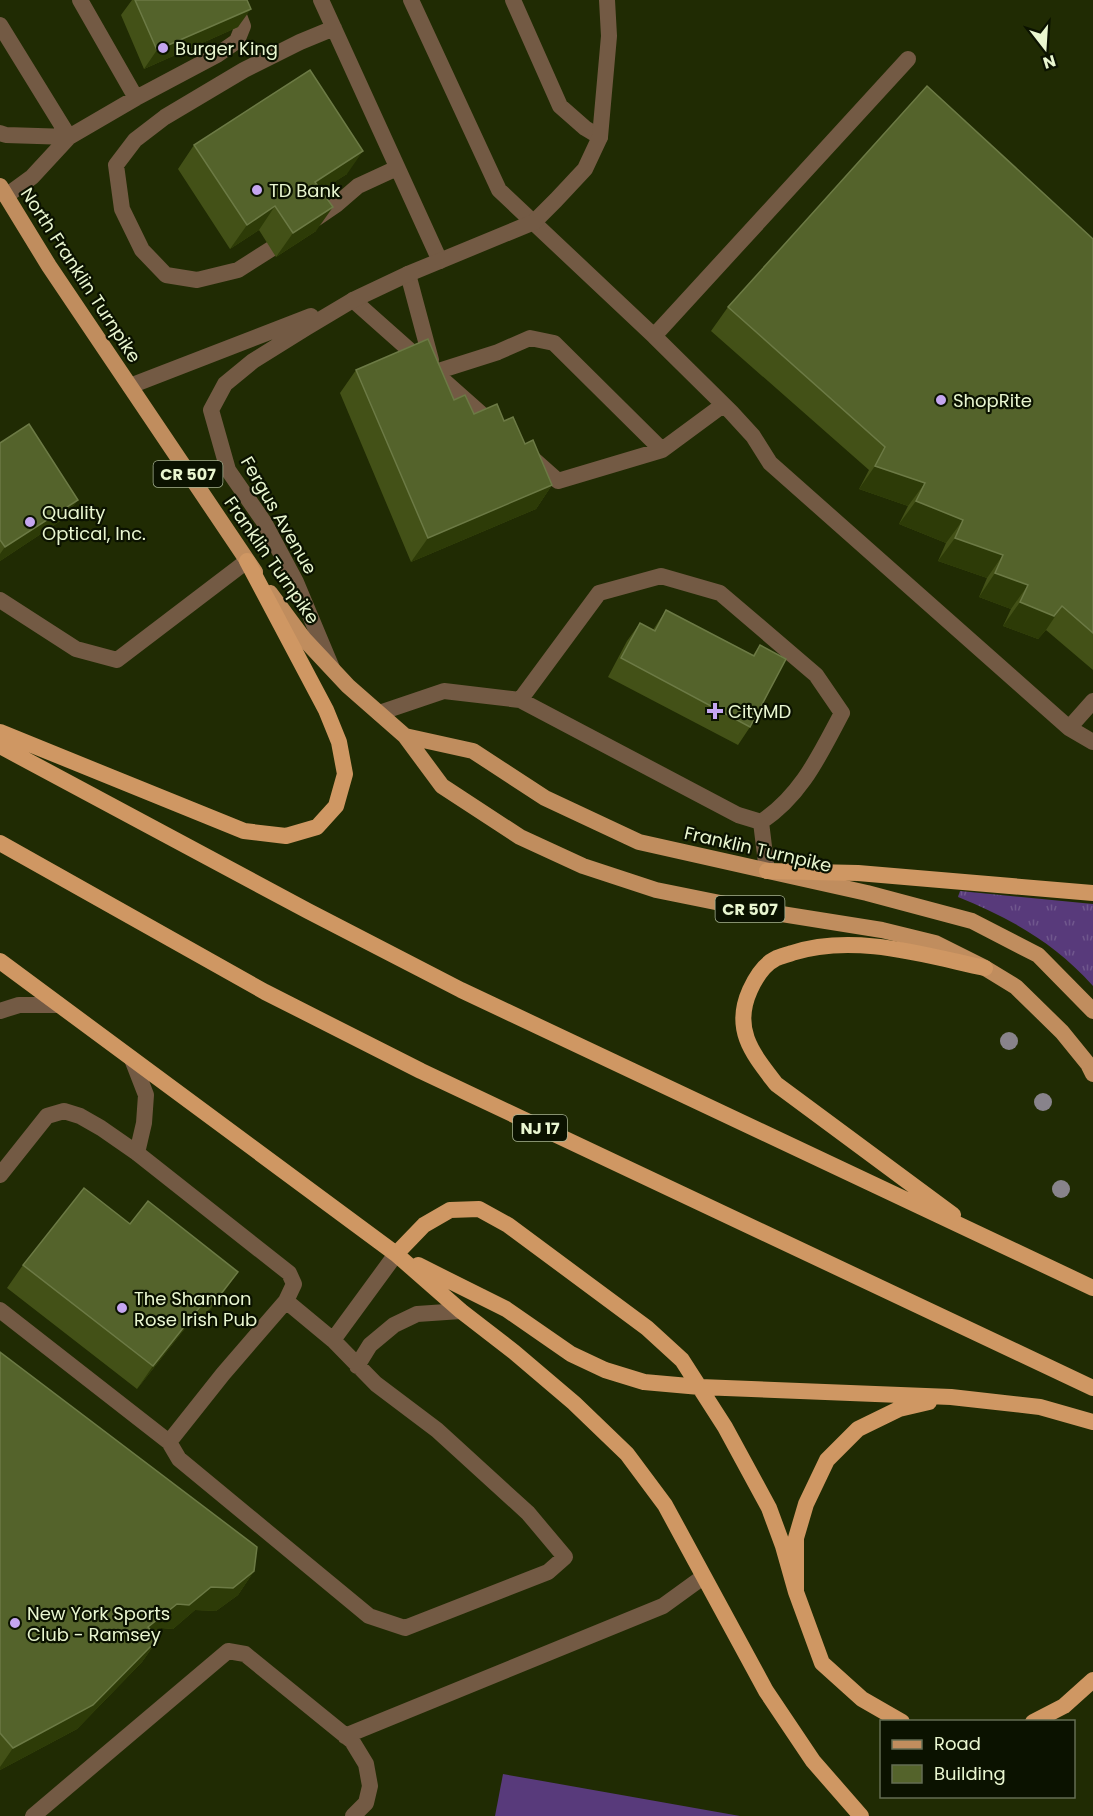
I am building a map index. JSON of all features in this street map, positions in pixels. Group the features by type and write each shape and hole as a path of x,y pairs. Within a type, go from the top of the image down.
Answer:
{"highway":[{"path":"0,732 244,831 286,836 317,827 336,806 345,774 339,742 326,710 247,561"},
{"path":"0,746 308,911 462,990 1090,1286"},
{"name":"NJ 17","path":"0,843 265,992 421,1071 1093,1388"},
{"path":"767,871 858,873 1093,893"},
{"path":"983,1237 776,1084 755,1057 743,1032 745,1002 756,977 774,959 807,948 861,945 909,951 985,968"},
{"path":"0,961 396,1254 461,1311 549,1381 627,1454 664,1505 766,1691 813,1761 861,1816"},
{"path":"396,1254 424,1225 450,1210 479,1209 508,1225 646,1328 682,1360 725,1427 768,1509 783,1546 796,1592 822,1664 862,1699 899,1720"},
{"path":"396,1254 506,1309 571,1354 605,1370 644,1382 700,1387 951,1397 1040,1407 1093,1422"},
{"path":"796,1592 796,1538 806,1504 827,1460 858,1429 899,1409 951,1397"},
{"path":"1037,1720 1064,1706 1093,1680"}],"main road":[{"name":"North Franklin Turnpike","path":"3,191 49,266 130,386"},
{"name":"Franklin Turnpike","path":"130,386 247,561 304,639 334,672 405,736 442,786 520,837 583,866 668,892 750,909 882,930 935,943 985,968 1016,987 1062,1032 1088,1064 1093,1074"},
{"name":"Franklin Turnpike","path":"405,736 473,752 545,798 639,842 867,894 972,921 1038,955 1093,1011"}],"street":[{"path":"80,0 136,98"},
{"path":"3,191 32,177 69,137 136,98 218,55 237,41 243,26 233,0"},
{"path":"321,0 440,261"},
{"path":"411,0 499,190 654,336 753,435 770,463 1069,728 1093,742"},
{"path":"513,0 560,106 585,128 600,137"},
{"name":"Fergus Avenue","path":"130,386 353,300 408,274 534,222 585,170 600,137 609,36 607,0"},
{"path":"0,25 69,137"},
{"path":"271,249 238,270 197,280 166,275 142,250 122,208 116,165 135,140 165,117 244,70 334,28"},
{"path":"654,336 908,59"},
{"path":"0,133 69,137"},
{"path":"311,223 358,186 398,168"},
{"path":"408,274 435,372"},
{"path":"353,300 505,435"},
{"name":"Fergus Avenue","path":"334,672 296,582 264,522 228,470 212,411 225,384 253,361 353,300"},
{"path":"435,372 498,352 530,338 554,344 662,450"},
{"path":"523,450 558,482 662,450 723,405"},
{"path":"0,600 76,649 117,660 247,561"},
{"path":"520,700 599,593 661,576 720,593 816,675 842,713 811,771 778,810 761,822"},
{"path":"379,713 444,691 520,700 738,815 761,822"},
{"path":"1069,728 1093,701"},
{"path":"761,822 767,871"},
{"path":"0,1011 19,1005 59,1005"},
{"path":"132,1059 146,1095 144,1123 136,1153"},
{"path":"0,1174 47,1116 64,1111 80,1116 136,1153 289,1273 294,1284 286,1301 223,1374 169,1442"},
{"path":"333,1340 396,1254"},
{"path":"0,1310 169,1442 179,1459 369,1616 405,1628 548,1572 565,1557 528,1513 436,1430 376,1384 333,1340 286,1301"},
{"path":"357,1366 370,1345 394,1325 417,1314 461,1311"},
{"path":"345,1736 663,1606 703,1577"},
{"path":"33,1816 228,1651 246,1654 352,1741 366,1764 370,1786 366,1803 353,1816"}],"green space":[{"path":"960,891 1093,904 1093,986 1047,944 1014,923 958,897"},
{"path":"503,1774 740,1816 495,1816"}],"building":[{"path":"135,0 247,0 251,9 157,50"},
{"name":"TD Bank","path":"310,70 363,151 315,182 333,207 293,233 275,206 247,225 194,145"},
{"name":"ShopRite","path":"927,86 1093,239 1093,633 1062,606 1054,616 1020,602 1028,585 995,573 1003,555 955,538 963,520 916,501 925,483 875,466 885,447 728,307"},
{"path":"428,339 454,400 465,395 474,414 497,404 504,421 513,417 525,444 533,440 552,485 428,538 356,370"},
{"path":"29,424 78,500 5,547 0,540 0,443"},
{"name":"CityMD","path":"666,610 754,656 760,645 786,659 750,727 621,658 640,623 655,631"},
{"name":"The Shannon Rose Irish Pub","path":"84,1188 130,1224 148,1201 238,1272 214,1303 207,1298 153,1366 23,1265"},
{"path":"0,1352 257,1547 254,1571 233,1588 211,1587 189,1605 177,1604 148,1627 158,1639 93,1705 13,1748 0,1733"}],"place":[{"name":"Burger King","path":"163,48"},
{"name":"TD Bank","path":"257,190"},
{"name":"ShopRite","path":"941,400"},
{"name":"Quality Optical, Inc.","path":"30,522"},
{"name":"CityMD","path":"715,711"},
{"name":"The Shannon Rose Irish Pub","path":"122,1308"},
{"name":"New York Sports Club - Ramsey","path":"15,1623"}]}
